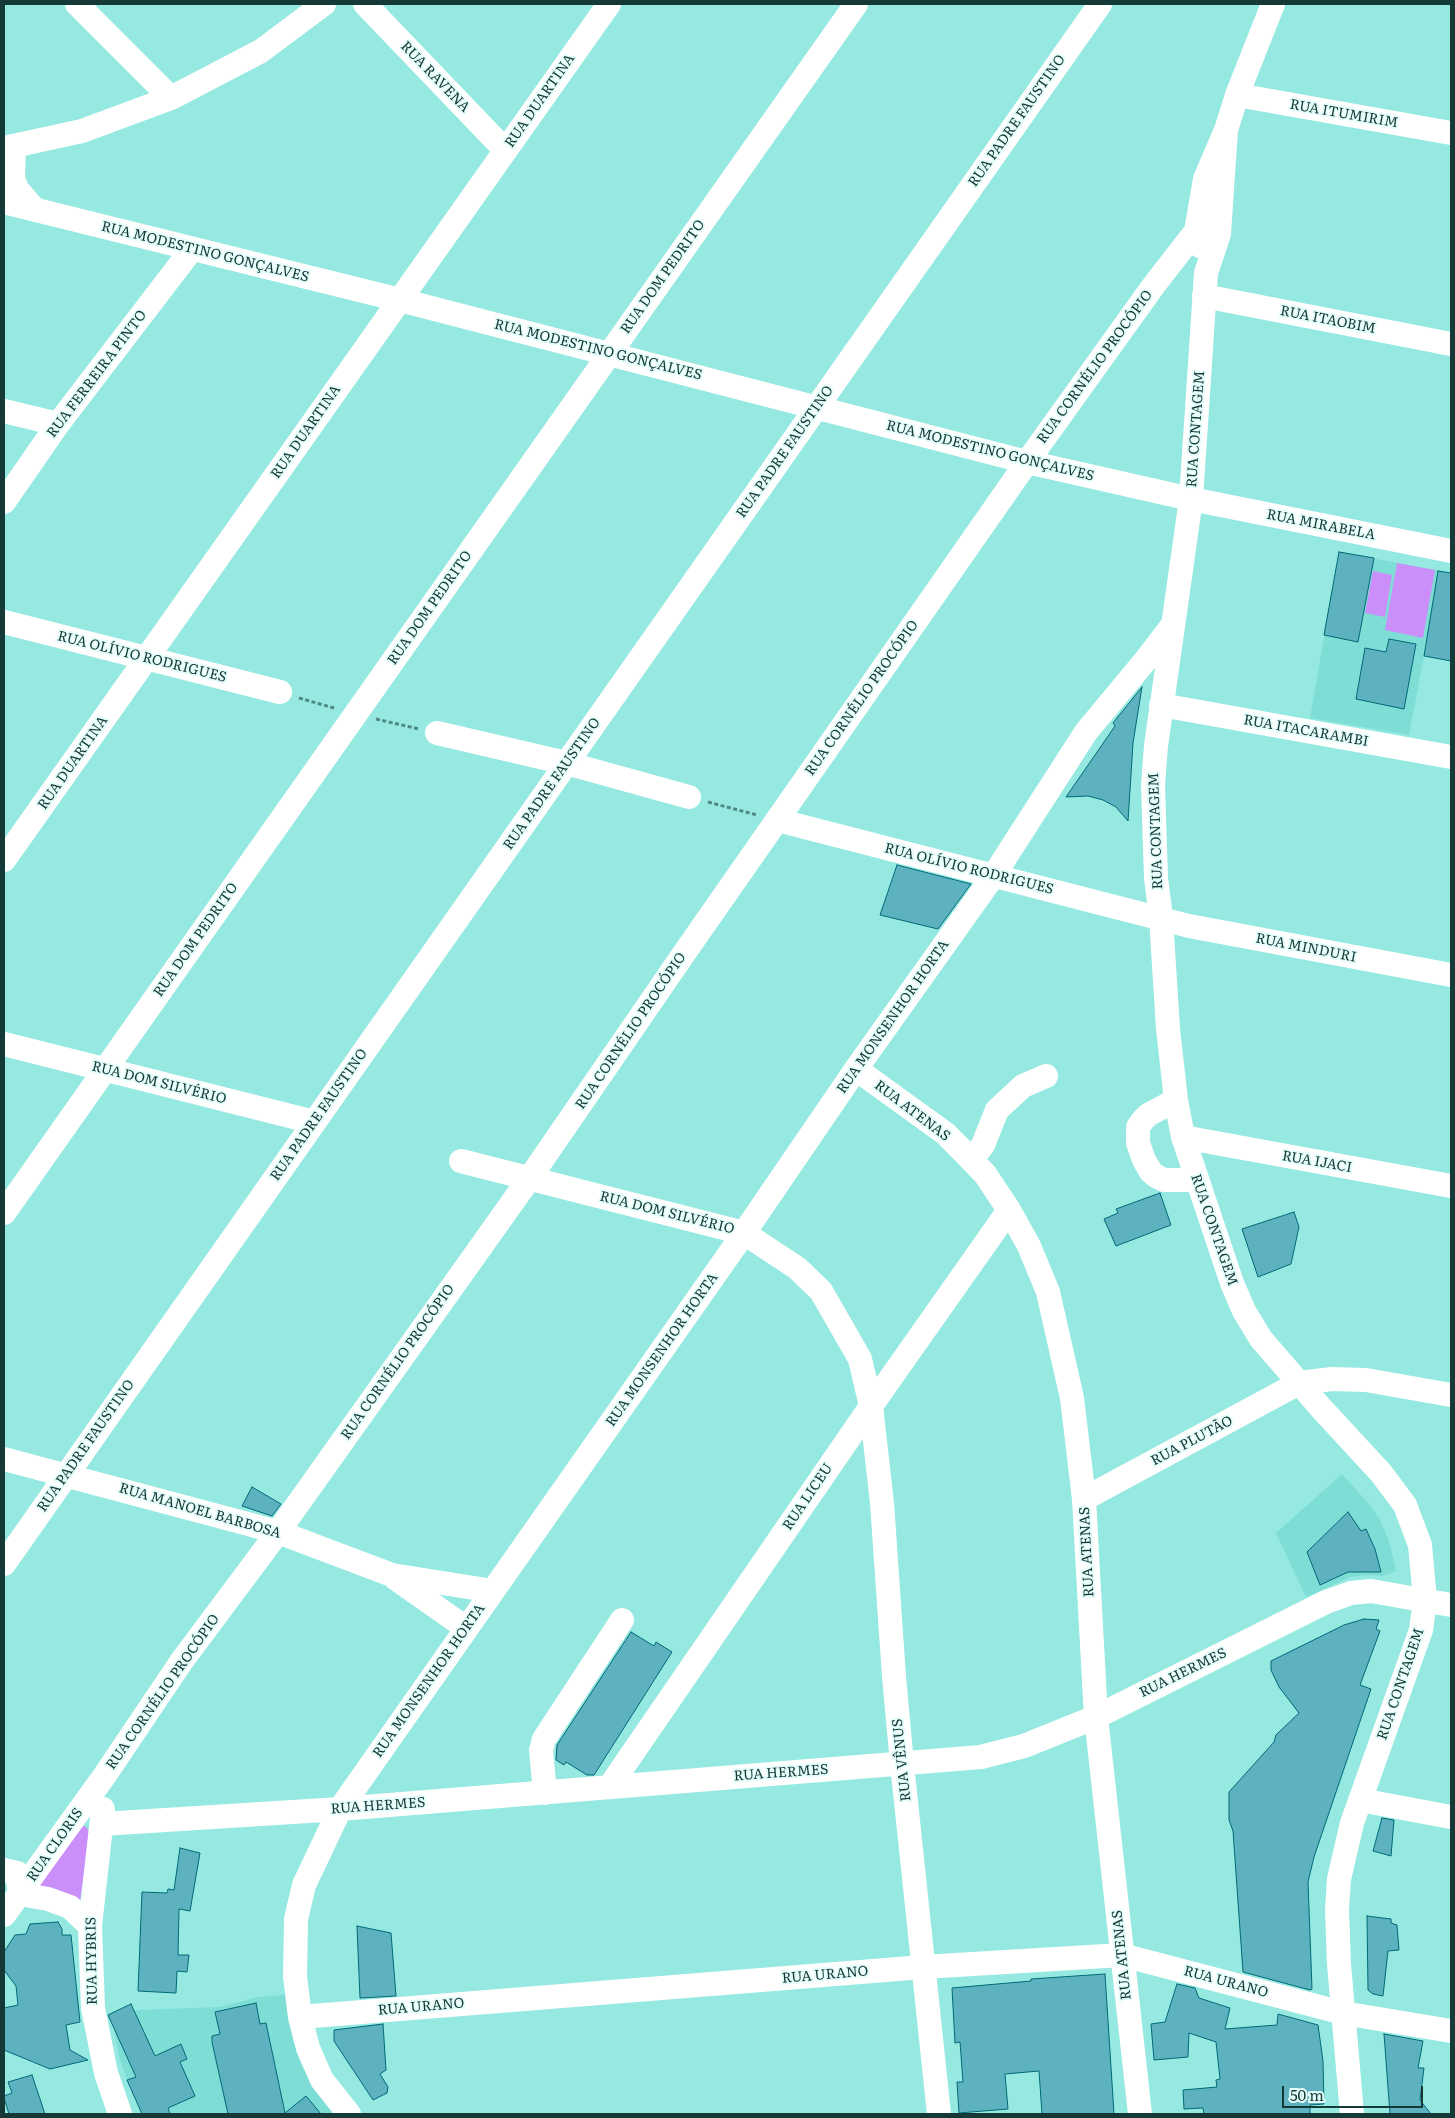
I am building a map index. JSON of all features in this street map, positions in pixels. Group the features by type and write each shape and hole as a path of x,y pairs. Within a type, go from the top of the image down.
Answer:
{"street":[{"path":"77,4 172,98"},
{"path":"34,210 17,189 13,178 9,148 82,131 172,98 261,51 324,4"},
{"name":"RUA RAVENA","path":"365,4 505,150"},
{"name":"RUA DUARTINA","path":"4,860 609,4"},
{"name":"RUA DOM PEDRITO","path":"4,1213 856,4"},
{"name":"RUA PADRE FAUSTINO","path":"4,1564 1100,4"},
{"name":"RUA CONTAGEM","path":"1205,284 1196,232 1205,179 1226,130 1237,95 1273,4"},
{"name":"RUA ITUMIRIM","path":"1237,95 1451,134"},
{"name":"RUA CONTAGEM","path":"1226,130 1219,234 1205,284 1191,499 1161,705 1153,785 1156,878 1161,918 1168,1029 1176,1100 1183,1137 1232,1283 1244,1312 1261,1339 1381,1473 1405,1505 1420,1545 1425,1600 1421,1630 1360,1800 1345,1851 1337,1902 1339,1964 1352,2114"},
{"name":"RUA MODESTINO GONÇALVES","path":"4,202 610,353 1027,462 1191,499"},
{"name":"RUA CORNÉLIO PROCÓPIO","path":"105,1775 180,1662 278,1532 529,1179 1027,462 1154,286 1196,232"},
{"name":"RUA FERREIRA PINTO","path":"4,502 58,424 192,249"},
{"name":"RUA CORNÉLIO PROCÓPIO","path":"1154,286 1180,275 1205,284"},
{"name":"RUA ITAOBIM","path":"1205,284 1451,344"},
{"path":"4,411 58,424"},
{"name":"RUA MIRABELA","path":"1191,499 1451,551"},
{"name":"RUA OLÍVIO RODRIGUES","path":"4,622 280,692"},
{"name":"RUA MONSENHOR HORTA","path":"349,2114 322,2080 308,2048 300,2017 295,1976 296,1919 304,1885 340,1809 744,1233 856,1069 994,875 1086,732 1146,661 1173,624"},
{"name":"RUA ITACARAMBI","path":"1161,705 1451,757"},
{"path":"437,733 566,763 689,797"},
{"name":"RUA OLÍVIO RODRIGUES","path":"777,820 1161,918"},
{"name":"RUA MINDURI","path":"1161,918 1188,926 1451,975"},
{"name":"RUA DOM SILVÉRIO","path":"4,1044 314,1122"},
{"name":"RUA ATENAS","path":"856,1069 946,1134 985,1174 1009,1210 1028,1246 1048,1292 1072,1398 1084,1499 1096,1716 1140,2114"},
{"path":"970,1160 983,1145 997,1110 1023,1086 1046,1076"},
{"path":"1176,1100 1148,1115 1143,1120 1138,1127 1138,1143 1144,1160 1151,1172 1156,1176 1164,1180 1197,1180"},
{"name":"RUA IJACI","path":"1183,1137 1451,1186"},
{"name":"RUA DOM SILVÉRIO","path":"461,1161 744,1233 797,1268 821,1291 860,1359 871,1406"},
{"name":"RUA LICEU","path":"610,1786 871,1406 1009,1210"},
{"path":"1299,1383 1332,1379 1366,1380 1451,1395"},
{"name":"RUA PLUTÃO","path":"1084,1499 1299,1383"},
{"name":"RUA VÊNUS","path":"871,1406 882,1502 902,1764 939,2114"},
{"name":"RUA MANOEL BARBOSA","path":"4,1459 278,1532 392,1575 493,1590"},
{"name":"RUA MANOEL BARBOSA","path":"392,1575 466,1628"},
{"name":"RUA HERMES","path":"102,1824 340,1809 610,1786 981,1758 1002,1753 1096,1716 1334,1599 1371,1591 1451,1605"},
{"path":"545,1793 541,1750 544,1739 622,1620"},
{"name":"RUA HYBRIS","path":"105,1775 102,1824 90,1926 93,2008 106,2073 120,2114"},
{"name":"RUA CLORIS","path":"4,1915 105,1775"},
{"path":"1360,1800 1451,1817"},
{"path":"4,1870 17,1873 20,1894 48,1899 70,1907 90,1926"},
{"name":"RUA URANO","path":"300,2017 923,1967 1122,1955 1343,2013 1451,2031"}],"path":[{"path":"689,797 777,820"}],"shaded area":[{"path":"1339,552 1451,573 1451,661 1424,656 1409,735 1310,718"},
{"path":"1397,563 1435,570 1423,638 1385,630"},
{"path":"1373,571 1392,575 1385,617 1365,613"},
{"path":"1342,1474 1371,1506 1380,1520 1389,1541 1396,1571 1383,1576 1351,1577 1306,1597 1276,1533"},
{"path":"85,1826 90,1832 80,1901 38,1887 78,1828"},
{"path":"285,1995 293,2040 302,2067 334,2114 142,2114 127,2080 118,2053 112,2011 220,2007 258,1997"}],"building":[{"path":"1339,552 1374,558 1358,642 1324,635"},
{"path":"1438,571 1451,573 1451,661 1424,656"},
{"path":"1389,639 1416,644 1404,709 1356,699 1365,648 1386,652"},
{"path":"1142,687 1133,743 1128,821 1116,807 1103,800 1088,796 1066,797 1115,726 1113,723"},
{"path":"897,865 971,884 938,929 880,915"},
{"path":"1160,1193 1171,1225 1116,1246 1104,1219 1118,1213 1116,1209"},
{"path":"1294,1212 1299,1227 1291,1264 1258,1277 1242,1229"},
{"path":"252,1487 281,1504 272,1516 242,1506"},
{"path":"1348,1512 1361,1531 1366,1529 1375,1549 1381,1572 1348,1572 1320,1585 1307,1552"},
{"path":"1364,1619 1379,1620 1376,1629 1380,1631 1360,1685 1371,1689 1314,1857 1308,1882 1312,1989 1310,1990 1243,1972 1233,1831 1229,1820 1229,1792 1274,1742 1276,1735 1299,1713 1279,1687 1271,1670 1271,1661 1344,1625"},
{"path":"631,1632 654,1646 656,1642 672,1652 594,1775 587,1775 566,1762 564,1765 556,1760 557,1745"},
{"path":"1382,1818 1394,1820 1391,1856 1373,1851"},
{"path":"180,1848 200,1853 190,1911 179,1909 178,1955 189,1955 187,1972 177,1971 176,1993 138,1991 142,1892 167,1893 168,1889 174,1890"},
{"path":"1367,1916 1391,1919 1391,1923 1397,1925 1399,1950 1388,1951 1383,1996 1373,1994 1368,1990"},
{"path":"58,1922 62,1929 62,1935 71,1935 80,2022 66,2025 70,2050 88,2060 50,2069 4,2050 4,2008 18,2005 16,1986 4,1970 4,1952 15,1935 26,1934 30,1924"},
{"path":"357,1926 391,1933 396,1996 360,1998"},
{"path":"1105,1974 1114,2114 1042,2114 1039,2071 1005,2074 1008,2109 959,2113 957,2082 963,2082 960,2042 955,2043 952,1988 1031,1981 1031,1979"},
{"path":"1177,1984 1195,1988 1199,1998 1230,2008 1225,2029 1277,2025 1278,2014 1318,2025 1323,2061 1324,2104 1310,2105 1310,2114 1204,2114 1203,2108 1184,2109 1183,2090 1217,2087 1216,2080 1220,2079 1216,2042 1189,2033 1188,2057 1154,2060 1151,2024 1165,2022"},
{"path":"256,2003 260,2024 266,2023 285,2113 306,2096 321,2114 228,2114 212,2042 212,2036 220,2034 215,2012"},
{"path":"131,2004 155,2056 181,2044 187,2059 180,2062 195,2096 168,2108 170,2114 142,2114 127,2080 136,2077 108,2015"},
{"path":"383,2024 386,2070 380,2074 388,2087 387,2093 373,2100 334,2041 334,2030"},
{"path":"1384,2034 1423,2041 1418,2068 1424,2068 1420,2100 1431,2114 1390,2114"},
{"path":"32,2075 45,2114 9,2114 4,2098 4,2096 12,2093 8,2082"}]}
